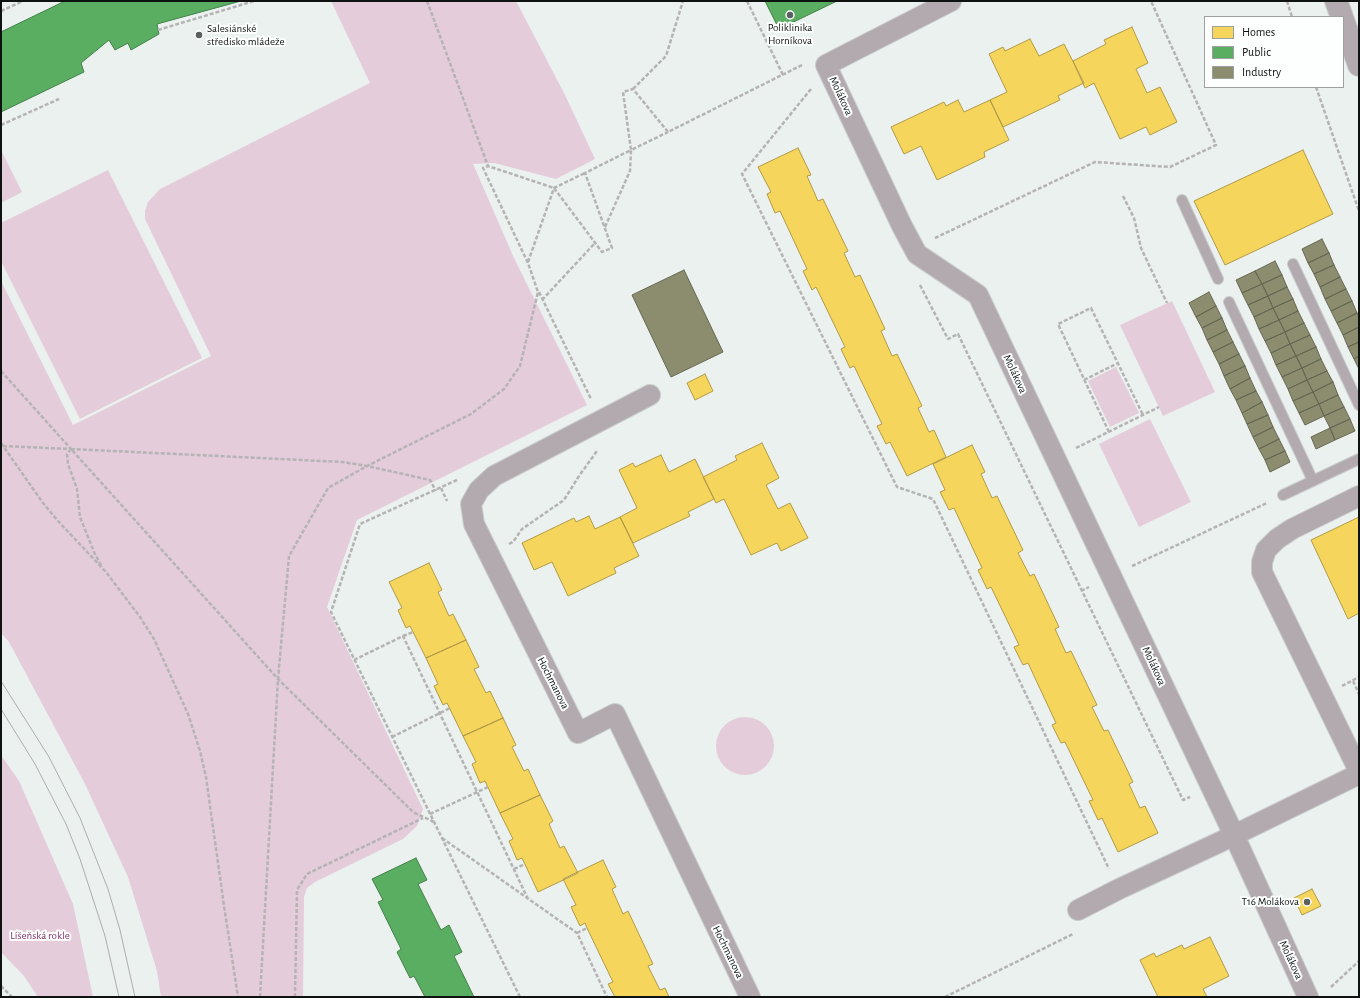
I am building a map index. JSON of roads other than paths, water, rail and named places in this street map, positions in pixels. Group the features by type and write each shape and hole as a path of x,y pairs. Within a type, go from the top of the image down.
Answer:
{"street":[{"name":"Molákova","path":"952,1 826,65 895,212 917,254 978,295 1234,835 1308,997"},
{"path":"1336,1 1342,16"},
{"path":"1344,23 1359,65"},
{"name":"Hochmanova","path":"650,395 494,476 479,490 471,504 474,524 578,733 615,714 750,997"},
{"path":"1078,910 1118,889 1234,835 1359,772 1262,572 1262,562 1266,550 1276,539 1292,529 1359,496"}],"lane":[{"path":"1182,200 1218,279"},
{"path":"1293,264 1359,405"},
{"path":"1229,302 1313,481"},
{"path":"1284,495 1359,459"}],"tram line":[{"path":"1,681 49,757 80,818 108,889 120,930 135,997"},
{"path":"1,709 35,764 66,824 80,859 105,936 119,997"}],"place":[{"name":"Poliklinika Horníkova","path":"790,15"},
{"name":"Salesiánské středisko mládeže","path":"199,35"},
{"name":"T16 Molákova","path":"1307,902"}],"park label":[{"name":"Líšeňská rokle","path":"40,936"}]}
